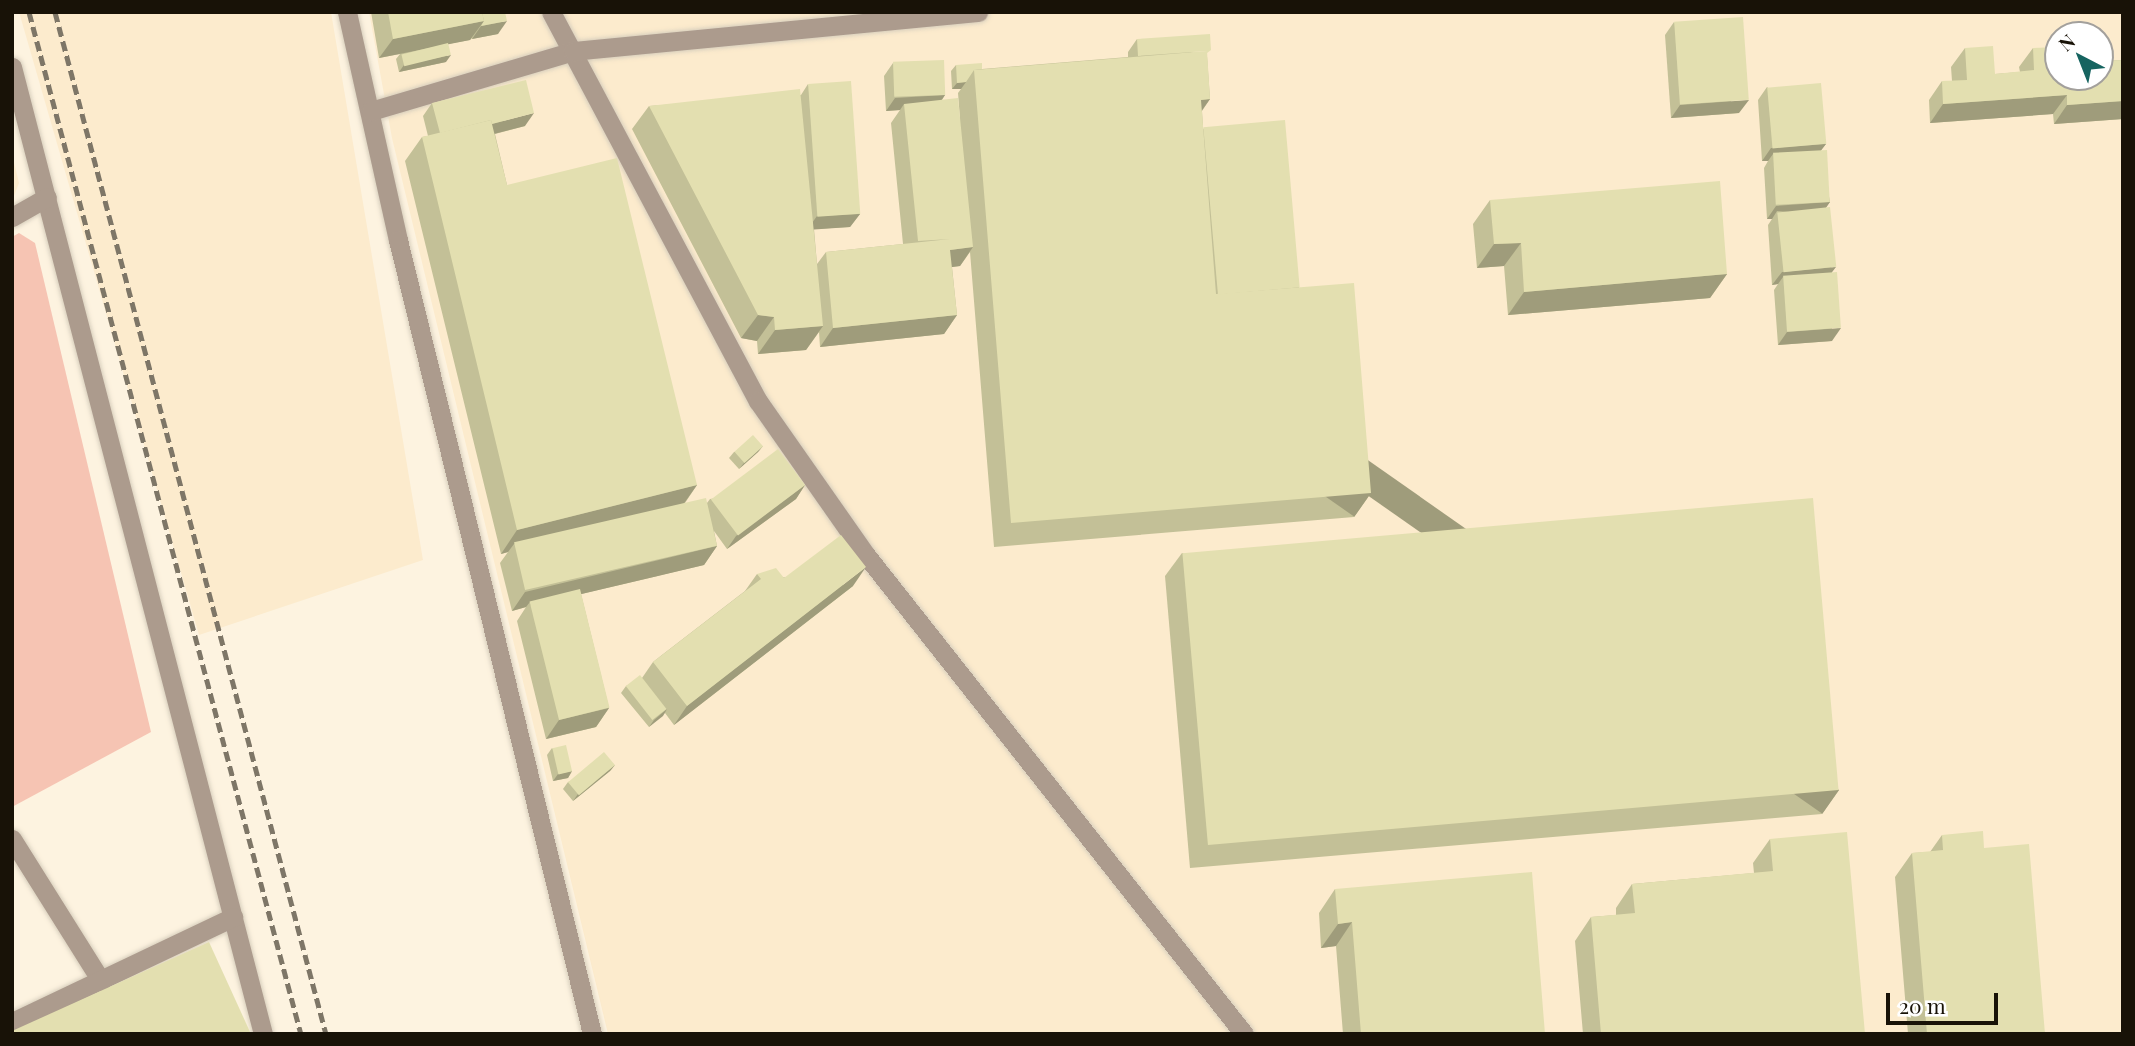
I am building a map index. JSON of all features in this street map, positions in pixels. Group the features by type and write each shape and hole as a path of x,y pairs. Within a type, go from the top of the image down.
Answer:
{"street":[{"path":"347,12 401,253 592,1034"},
{"path":"551,12 758,401 866,555 1244,1034"},
{"path":"371,111 573,51 978,12"},
{"path":"12,67 263,1034"},
{"path":"12,217 47,197"},
{"path":"12,839 101,981"},
{"path":"12,1022 233,917"}],"shaded area":[{"path":"19,12 331,12 423,560 199,635"},
{"path":"369,12 2123,12 2123,1034 608,1034 392,138"},
{"path":"12,154 19,183 12,201"},
{"path":"19,233 35,243 151,732 12,807 12,237"}],"building":[{"path":"388,12 482,12 484,21 393,39"},
{"path":"482,12 505,12 507,21 481,26 484,21"},
{"path":"1743,17 1749,100 1680,105 1674,22"},
{"path":"1210,34 1211,50 1207,53 1138,56 1137,39"},
{"path":"448,43 451,55 404,66 401,55"},
{"path":"1993,46 1995,74 2034,70 2033,48 2044,48 2044,91 2114,91 2114,60 2123,60 2123,101 2067,105 2067,95 1943,104 1942,81 1967,80 1965,48"},
{"path":"1207,51 1210,99 1201,100 1216,294 1354,283 1371,493 1011,523 974,70"},
{"path":"944,60 945,95 894,97 893,62"},
{"path":"982,63 982,69 974,70 966,82 957,83 956,65"},
{"path":"526,80 534,113 492,124 491,120 440,133 432,103"},
{"path":"851,81 860,214 817,217 808,84"},
{"path":"1821,83 1826,144 1773,148 1767,88"},
{"path":"800,89 823,326 775,330 774,317 758,315 649,106"},
{"path":"958,98 973,247 950,250 957,315 833,328 826,252 950,239 918,241 904,104"},
{"path":"491,120 507,185 617,158 697,485 517,530 422,137"},
{"path":"1285,120 1300,287 1218,295 1203,127"},
{"path":"1827,150 1830,202 1776,205 1773,153"},
{"path":"1720,181 1727,274 1524,292 1521,243 1494,244 1490,200"},
{"path":"1830,207 1836,267 1784,272 1777,213"},
{"path":"1837,272 1841,328 1787,332 1783,276"},
{"path":"753,435 763,446 744,463 734,452"},
{"path":"778,449 805,485 738,535 711,500"},
{"path":"706,498 717,546 525,590 514,542"},
{"path":"1813,498 1839,790 1208,845 1182,553"},
{"path":"841,535 866,567 687,706 653,662 761,579 757,574 776,568 784,578"},
{"path":"580,589 610,707 559,720 530,602"},
{"path":"640,675 666,709 652,720 626,686"},
{"path":"566,745 572,771 558,774 552,748"},
{"path":"604,752 615,765 579,795 568,782"},
{"path":"1983,831 1984,848 2029,844 2045,1034 1927,1034 1912,853 1943,850 1942,835"},
{"path":"1847,832 1865,1034 1601,1034 1591,917 1635,913 1632,884 1773,871 1770,839"},
{"path":"1532,872 1545,1034 1361,1034 1352,922 1338,924 1335,889"},
{"path":"209,942 251,1034 12,1034 12,1031"}],"railway":[{"path":"29,12 301,1034"},
{"path":"55,12 326,1034"}]}
